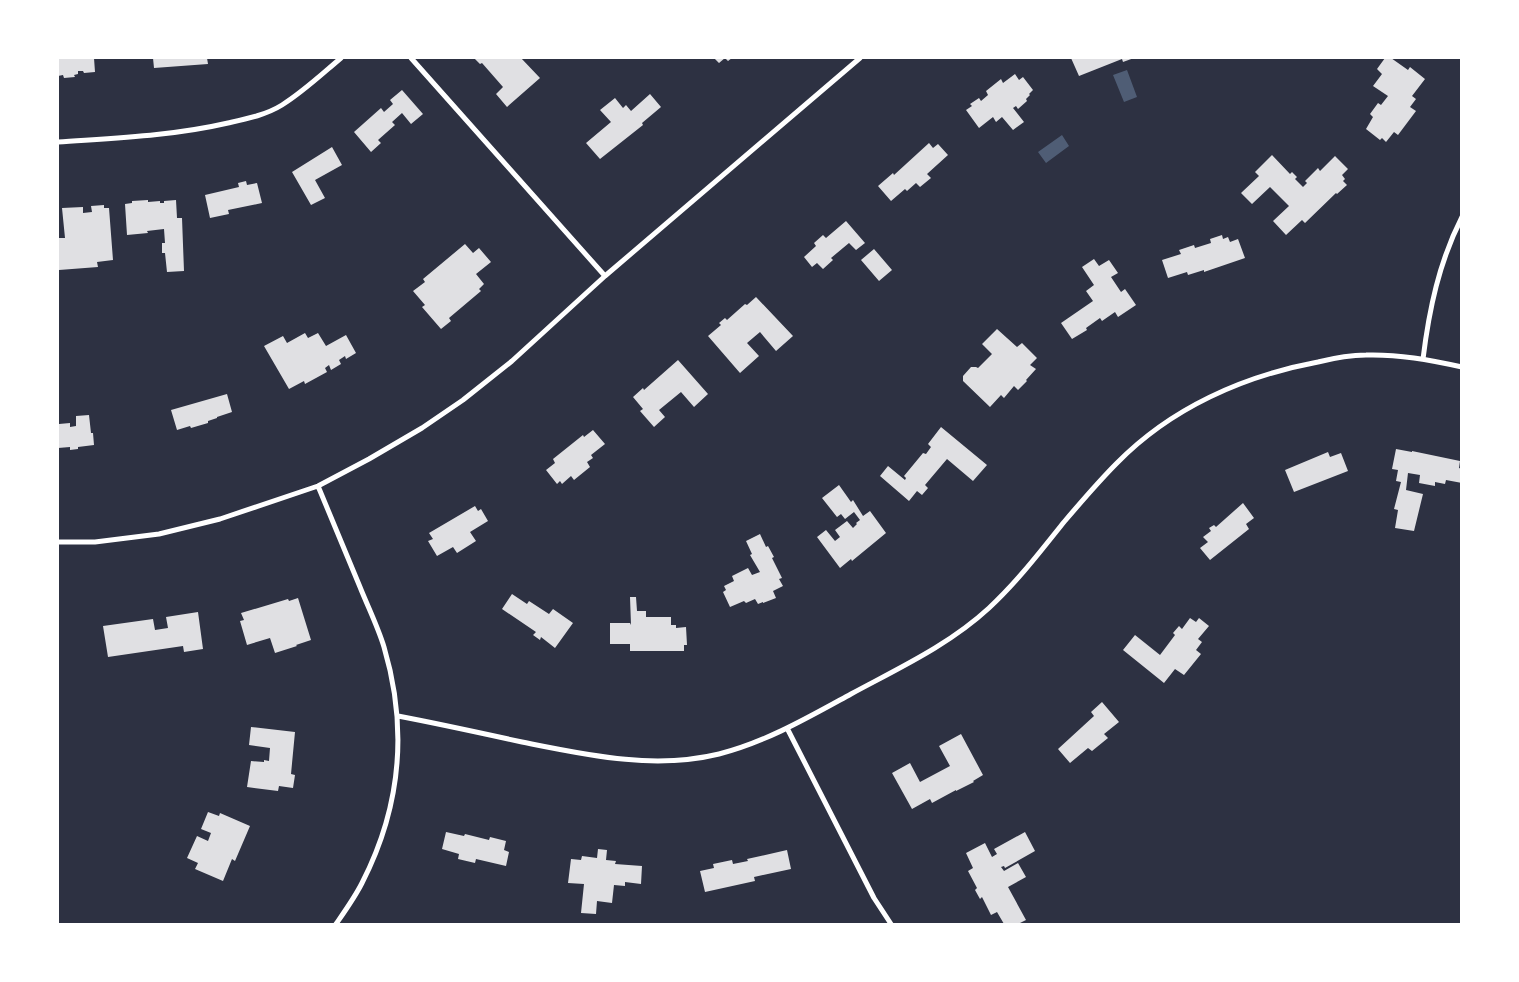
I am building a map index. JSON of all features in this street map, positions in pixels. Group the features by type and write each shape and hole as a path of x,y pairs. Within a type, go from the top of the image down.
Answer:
{"street":[{"path":"58,142 173,133 244,120 281,106 304,90 341,58"},
{"path":"411,58 606,276"},
{"path":"58,542 95,542 159,534 220,519 318,486 414,432 463,400 512,361 606,276 860,58"},
{"path":"1423,359 1436,284 1445,253 1462,217"},
{"path":"398,716 578,753 627,760 653,762 694,759 748,745 787,728 916,659 967,627 1009,589 1080,503 1125,455 1168,421 1202,400 1227,388 1266,374 1343,357 1366,355 1397,356 1462,367"},
{"path":"318,486 384,646 393,681 398,716 398,756 392,803 380,842 362,884 336,924"},
{"path":"787,728 874,898 891,924"}],"water":[{"path":"1127,70 1137,97 1124,102 1113,75"},
{"path":"1062,135 1069,146 1046,163 1038,152"}],"building":[{"path":"58,58 94,58 95,72 84,73 83,71 78,71 78,74 74,75 75,77 64,78 63,75 58,76"},
{"path":"153,58 207,58 208,64 154,68"},
{"path":"474,58 521,58 540,78 507,107 496,94 503,87 482,63 480,64"},
{"path":"714,58 725,58 719,63"},
{"path":"1071,58 1134,58 1123,62 1122,59 1079,76"},
{"path":"1385,58 1391,58 1408,70 1410,67 1425,79 1412,96 1416,99 1410,107 1416,111 1398,135 1394,132 1386,142 1382,138 1380,140 1366,129 1373,117 1370,114 1378,103 1381,105 1388,96 1373,86 1382,74 1377,69"},
{"path":"1015,74 1019,80 1023,77 1033,90 1026,99 1027,101 1018,109 1016,106 1013,108 1024,122 1013,130 1002,117 996,122 993,117 979,128 966,110 972,106 970,104 979,98 981,101 988,95 986,91 1001,79 1003,83"},
{"path":"402,90 423,114 411,124 402,113 392,122 395,125 378,140 381,143 371,152 354,132 381,108 384,112 393,104 390,100"},
{"path":"650,94 661,107 642,123 643,125 600,159 586,143 611,122 600,110 615,98 623,108 626,105 631,111"},
{"path":"929,143 933,148 938,144 948,155 927,174 931,178 920,187 916,183 907,191 905,189 891,201 878,186 893,173 894,175"},
{"path":"332,147 342,165 315,180 325,198 311,205 292,172"},
{"path":"1272,155 1290,174 1292,172 1297,177 1295,179 1303,187 1307,183 1305,181 1318,168 1320,171 1335,156 1348,169 1342,175 1345,179 1343,181 1347,185 1305,223 1302,220 1286,235 1273,221 1289,206 1270,187 1252,204 1241,193 1259,176 1255,172"},
{"path":"246,181 247,185 257,183 262,203 228,210 229,214 210,218 205,195 239,187 238,183"},
{"path":"148,200 148,202 160,201 160,203 164,203 164,201 176,200 177,218 182,218 184,271 167,272 165,253 162,253 162,243 165,243 164,229 127,235 125,204 132,203 132,201"},
{"path":"104,205 104,208 109,208 113,260 97,262 98,267 59,270 58,238 65,238 62,208 83,207 83,213 92,212 91,206"},
{"path":"846,221 865,243 856,250 849,243 831,258 833,260 823,269 817,263 812,267 804,257 816,246 814,243 823,235 826,238"},
{"path":"1222,235 1223,239 1228,237 1230,242 1238,239 1245,258 1204,272 1204,270 1188,275 1187,272 1168,278 1162,260 1181,254 1179,250 1194,245 1195,248 1211,243 1210,239"},
{"path":"465,244 473,253 479,248 491,262 476,274 484,284 479,289 481,291 449,318 451,321 441,329 422,307 425,305 413,291 425,282 423,279"},
{"path":"874,249 892,270 879,281 861,260"},
{"path":"1094,259 1099,266 1109,260 1118,273 1111,277 1121,292 1125,289 1136,305 1118,317 1115,312 1102,321 1100,318 1086,328 1087,330 1072,339 1061,323 1093,301 1086,291 1094,285 1082,267"},
{"path":"756,297 793,336 776,351 760,332 747,343 759,356 740,373 708,336 721,325 719,323 725,318 727,320"},
{"path":"997,329 1017,347 1022,343 1037,358 1030,365 1036,369 1027,381 1018,390 1014,386 1004,398 1001,395 990,407 963,381 963,376 971,367 978,368 992,354 982,344"},
{"path":"305,333 308,338 318,333 326,346 346,335 356,353 346,359 345,356 339,360 341,364 331,370 329,365 325,368 327,372 305,384 304,381 289,389 264,346 283,336 287,343"},
{"path":"678,360 708,394 694,407 681,392 659,410 665,417 654,427 640,411 643,409 633,397 643,388 644,390"},
{"path":"227,394 232,412 208,421 208,423 177,430 171,410"},
{"path":"89,415 94,445 70,450 70,447 58,448 59,424 70,423 70,427 76,426 76,416"},
{"path":"941,427 987,465 973,481 947,459 925,485 928,488 922,495 917,491 909,501 880,476 888,466 905,480 904,476 923,453 926,454 931,447 928,444"},
{"path":"593,430 605,444 591,455 593,458 587,462 590,467 574,480 571,476 562,484 560,481 557,484 546,470 555,463 553,459 583,435 584,437"},
{"path":"1396,449 1460,461 1459,468 1462,469 1462,483 1446,480 1445,484 1435,482 1435,486 1419,483 1420,475 1408,473 1406,490 1423,494 1414,531 1395,528 1398,510 1394,509 1401,482 1396,481 1398,470 1392,469"},
{"path":"1328,452 1330,457 1341,453 1348,471 1294,492 1285,470"},
{"path":"839,485 851,502 853,500 863,516 870,511 886,533 852,561 851,559 840,568 817,537 826,530 835,541 840,537 835,530 847,521 853,528 860,520 854,512 845,519 841,514 837,517 822,498"},
{"path":"1243,503 1254,518 1246,524 1249,529 1210,560 1200,548 1208,542 1203,537 1211,531 1209,528 1214,525 1216,527"},
{"path":"475,506 478,511 481,509 488,521 470,532 476,541 457,553 453,547 437,556 428,541 433,539 429,533"},
{"path":"760,534 766,547 768,546 774,557 772,558 782,578 779,579 783,586 773,591 776,598 758,604 755,599 746,603 744,601 730,607 723,592 726,590 724,586 734,581 732,576 748,568 752,575 760,572 750,555 752,554 746,541"},
{"path":"512,594 527,604 529,601 549,614 553,609 573,623 555,648 541,637 540,640 533,635 536,632 502,609"},
{"path":"630,597 636,597 637,611 646,611 646,617 671,617 671,625 676,625 676,628 686,627 687,645 684,645 684,651 630,651 630,644 610,644 610,623 630,623 631,625"},
{"path":"298,598 311,640 275,653 270,638 247,645 240,621 244,620 241,613 288,599 289,601"},
{"path":"198,612 203,649 184,652 183,646 108,657 103,626 153,619 155,630 168,628 166,617"},
{"path":"1190,618 1196,622 1199,618 1209,626 1198,639 1202,642 1196,650 1201,654 1184,675 1175,669 1164,683 1123,650 1135,635 1160,655 1175,635 1173,633 1179,626 1182,629"},
{"path":"1102,702 1119,722 1104,734 1108,738 1092,751 1088,748 1070,763 1058,749 1094,716 1091,712"},
{"path":"251,727 295,732 291,774 295,775 293,788 279,786 278,791 247,787 251,761 269,761 270,748 249,745"},
{"path":"961,734 983,775 974,782 932,803 930,799 912,809 892,773 910,763 920,782 950,766 939,746"},
{"path":"208,812 219,816 220,813 250,826 235,861 232,859 223,881 195,869 198,863 187,858 197,836 208,841 211,833 201,829"},
{"path":"446,832 464,836 465,834 489,840 490,837 506,841 504,850 509,852 506,866 476,859 475,863 458,859 459,854 442,849"},
{"path":"1025,832 1035,851 1005,868 1004,866 1001,867 1004,871 1018,863 1026,877 1008,887 1026,920 1018,924 1004,924 997,912 991,915 982,897 980,899 975,890 977,888 968,871 973,868 966,853 985,843 992,857 997,854 994,849"},
{"path":"598,849 607,850 606,860 616,861 615,864 642,866 641,884 625,882 625,886 614,885 612,903 597,901 596,914 581,913 584,884 568,883 571,859 581,860 582,856 597,858"},
{"path":"787,850 791,869 754,877 755,881 705,892 700,871 714,868 713,864 732,860 733,864"}]}
